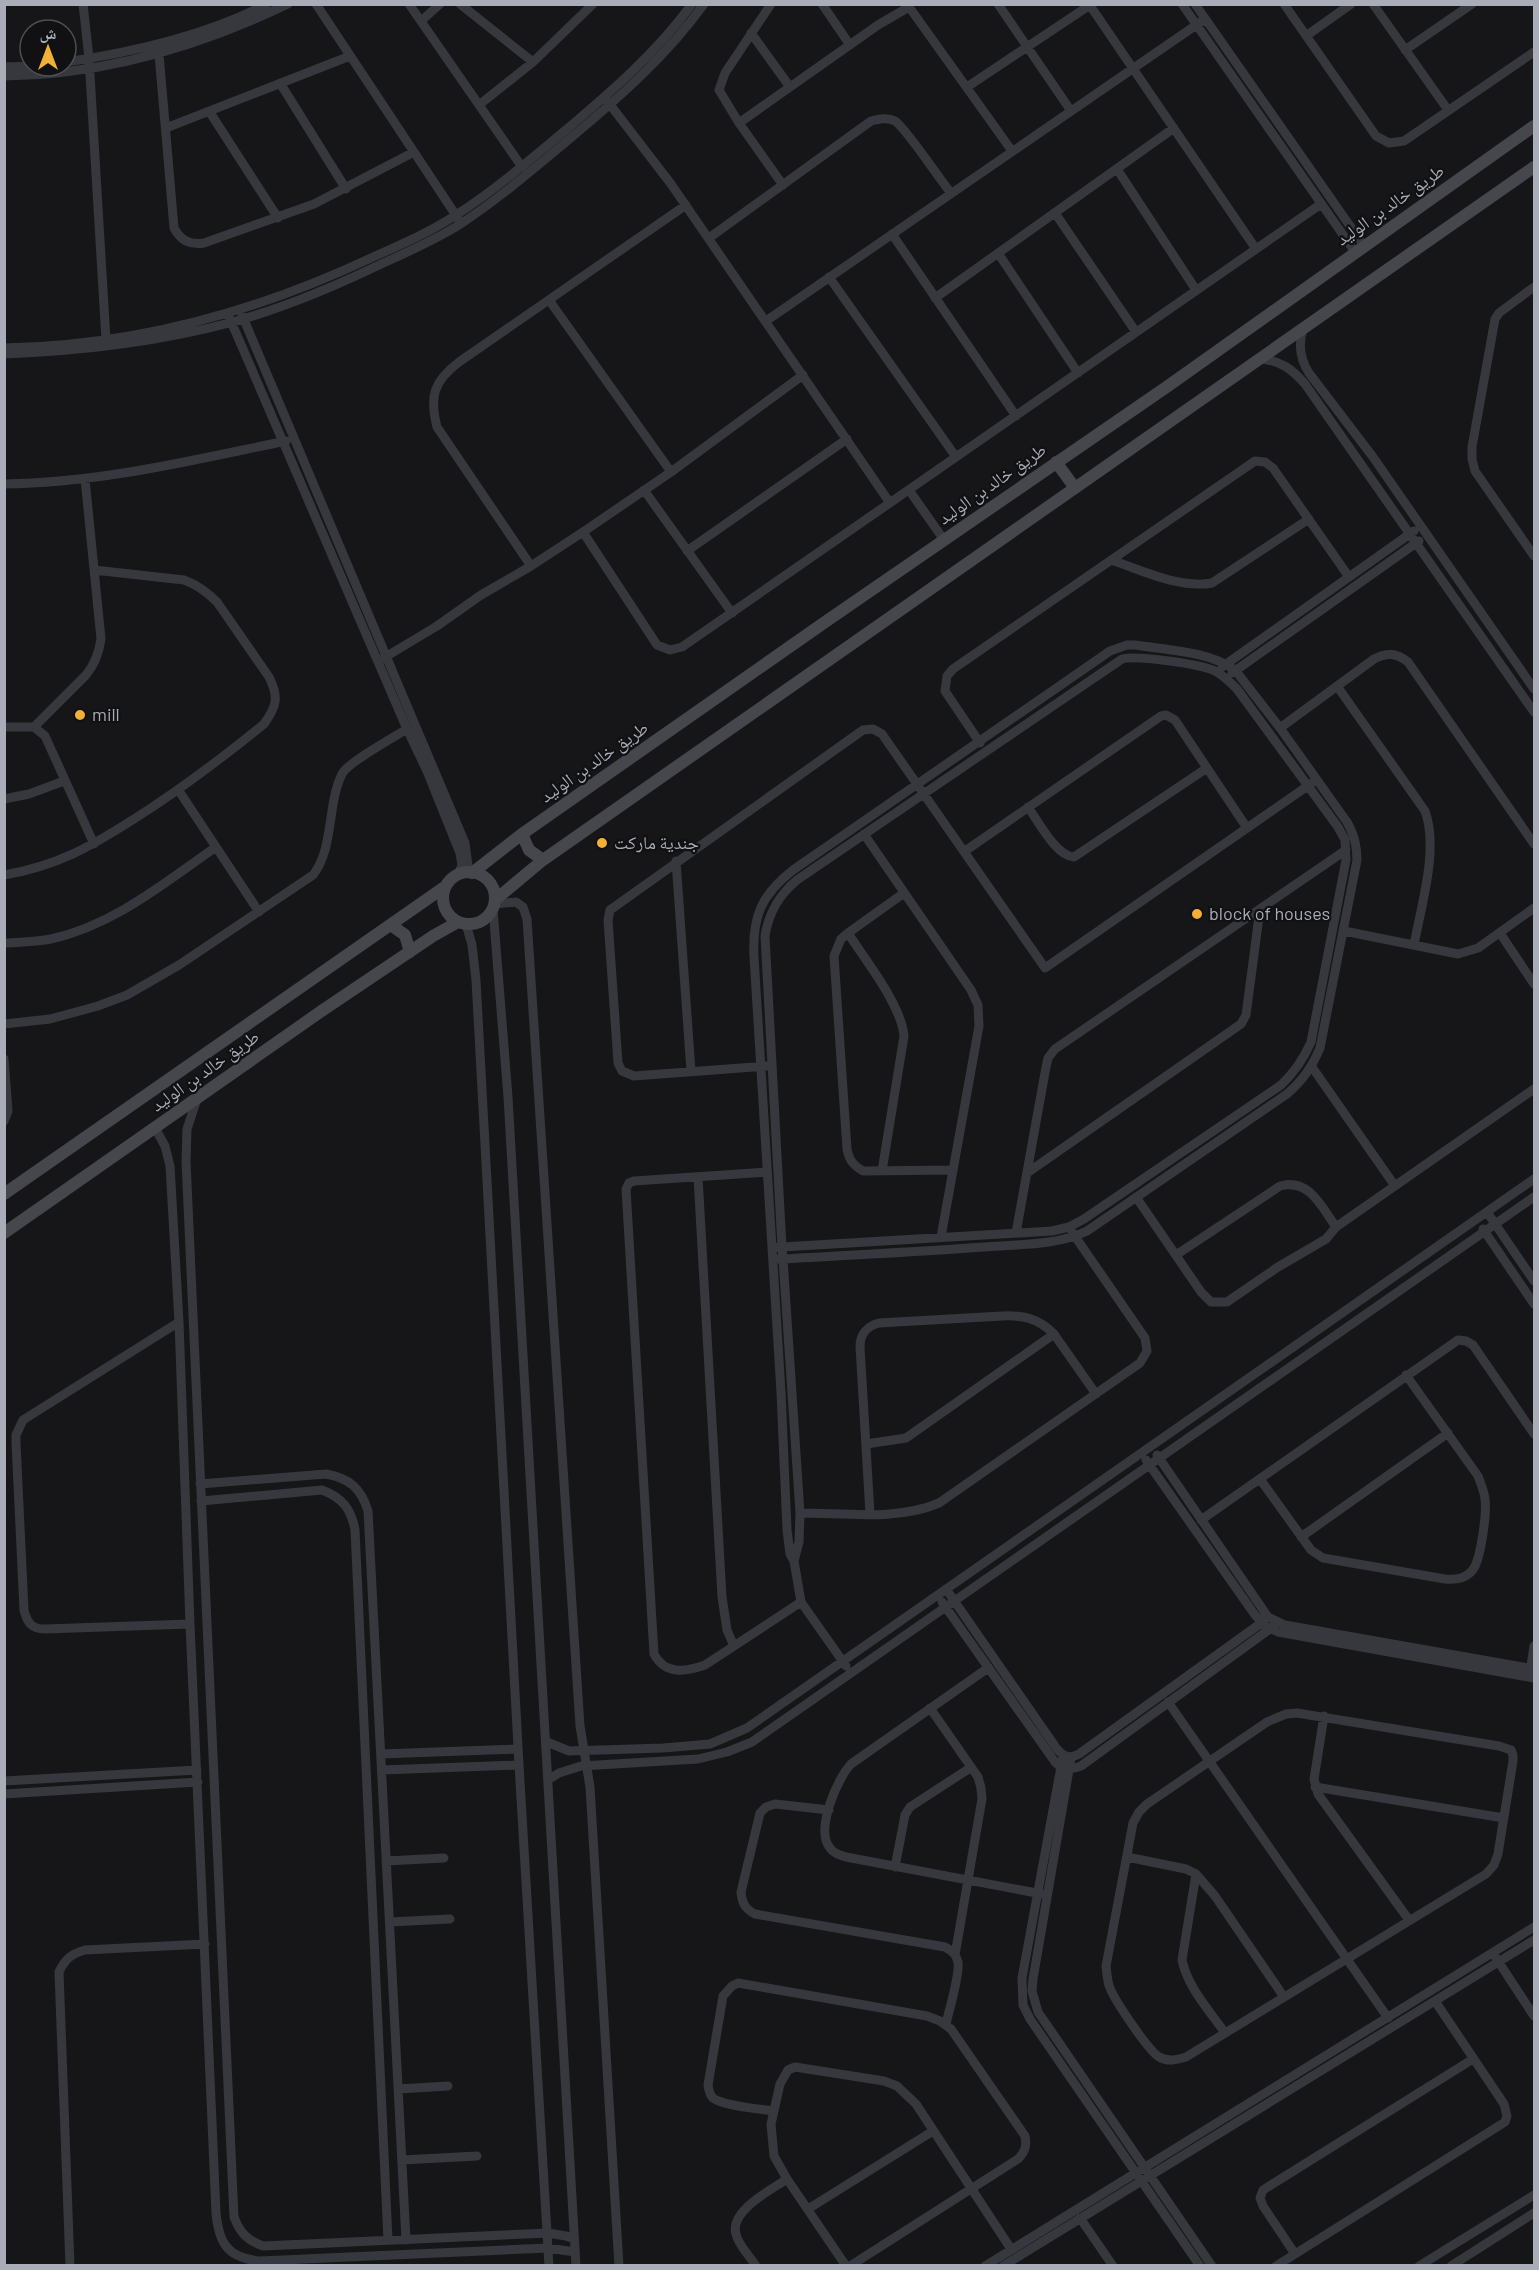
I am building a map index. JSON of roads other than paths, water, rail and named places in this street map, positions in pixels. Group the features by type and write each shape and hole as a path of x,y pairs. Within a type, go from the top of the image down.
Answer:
{"street":[{"path":"83,4 89,63 105,340"},
{"path":"4,76 31,76 168,42 246,15 267,4"},
{"path":"78,63 159,54 249,23 288,4"},
{"path":"316,4 458,220"},
{"path":"409,4 522,166"},
{"path":"421,21 440,4"},
{"path":"460,4 534,62"},
{"path":"479,105 534,62 590,8 578,4"},
{"path":"458,220 522,166 607,101 692,4"},
{"path":"4,354 53,352 142,342 242,315 355,276 458,220 529,174 607,101 666,51 704,4"},
{"path":"771,4 725,73 719,90 739,123 783,185"},
{"path":"822,4 850,45"},
{"path":"998,4 1071,111"},
{"path":"1182,4 1321,204 1359,249"},
{"path":"1195,4 1359,249"},
{"path":"1284,4 1376,136 1382,141 1397,143 1404,141 1534,52"},
{"path":"1306,36 1351,4"},
{"path":"1373,4 1448,110"},
{"path":"1405,50 1472,4"},
{"path":"967,87 1089,5 1256,249"},
{"path":"739,123 908,6 1012,151"},
{"path":"766,321 1205,19"},
{"path":"751,33 790,87"},
{"path":"159,54 173,216 178,236 186,242 204,243 278,218 346,189 414,152"},
{"path":"165,128 350,56"},
{"path":"280,83 346,189"},
{"path":"607,101 646,149 686,205 890,503"},
{"path":"209,111 278,218"},
{"path":"709,238 872,121 887,119 900,126 951,194"},
{"name":"طريق خالد بن الوليد","path":"466,874 1168,386 1534,126"},
{"path":"935,298 1174,128"},
{"path":"462,923 482,921 495,904 543,860 1534,167"},
{"path":"1117,169 1196,291"},
{"path":"583,531 657,645 670,650 682,647 1321,204"},
{"path":"531,566 437,427 432,409 434,390 444,374 686,205"},
{"path":"1055,213 1136,332"},
{"path":"892,234 1016,416"},
{"path":"998,253 1078,373"},
{"path":"830,277 956,457"},
{"path":"1534,287 1498,313 1495,319 1472,447 1475,471 1534,556"},
{"path":"549,300 671,472"},
{"path":"242,315 295,439 382,659 407,729 427,771 460,853 466,874"},
{"path":"4,348 105,340 230,318"},
{"path":"230,318 283,442 465,843 466,874"},
{"path":"1303,329 1301,357 1309,374 1373,457 1534,689"},
{"path":"1259,359 1282,364 1300,378 1534,712"},
{"path":"382,659 437,626 481,595 531,566 671,472 803,375"},
{"path":"4,484 41,484 140,471 295,439"},
{"path":"687,551 847,439"},
{"path":"980,742 945,690 947,676 952,669 1255,461 1265,462 1273,468 1349,576"},
{"path":"1056,462 1075,488"},
{"path":"34,727 86,675 96,658 100,639 85,479"},
{"path":"644,490 732,613"},
{"path":"909,490 944,540"},
{"path":"1111,560 1180,581 1212,583 1309,519"},
{"path":"1215,671 1421,526"},
{"path":"1225,677 1428,536"},
{"path":"4,875 51,864 94,844 178,791 264,724 274,711 276,699 269,677 217,602 197,585 184,580 94,570"},
{"path":"773,1259 1045,1242 1075,1237 1287,1094 1301,1082 1312,1067 1320,1048 1344,931 1357,860 1357,847 1347,822 1280,728 1235,670 1210,658 1135,645 1118,647 980,742 962,760"},
{"path":"1280,728 1381,656 1395,655 1408,662 1534,844"},
{"path":"772,1248 1052,1231 1069,1227 1281,1085 1293,1074 1311,1042 1346,850 1345,840 1338,826 1237,689 1225,677 1215,671 1138,657 1122,659 793,870 776,883 765,898 757,917 753,937 787,1530 801,1602 851,1672"},
{"path":"1337,686 1425,811 1428,821 1431,847 1414,945"},
{"path":"965,851 1161,716 1166,715 1174,720 1247,828"},
{"path":"4,727 34,727 45,736 94,844"},
{"path":"4,1024 50,1019 98,1006 127,995 179,965 313,875 323,856 335,790 341,774 407,729"},
{"path":"773,1066 634,1076 622,1071 618,1063 613,1004 608,920 610,910 862,730 873,729 882,734 1046,968 1317,780"},
{"path":"1028,807 1059,851 1068,857 1074,857 1207,768"},
{"path":"4,799 29,794 64,781"},
{"path":"794,1561 799,1542 800,1513 766,946 768,921 774,905 787,888 864,834 921,788"},
{"path":"178,791 259,912"},
{"path":"522,834 529,850 543,860"},
{"path":"864,834 970,990 979,1013 941,1238"},
{"path":"4,943 49,939 88,928 126,910 216,847"},
{"path":"1016,1233 1048,1058 1055,1049 1346,850"},
{"path":"676,861 691,1071"},
{"path":"549,2265 476,980 472,945 462,923 446,910 443,894 446,886 466,874 479,874 486,879 495,892 576,2265"},
{"name":"طريق خالد بن الوليد","path":"4,1194 446,886"},
{"path":"904,893 841,939 834,956 847,1149 854,1166 863,1171 953,1170"},
{"path":"495,904 516,902 523,907 527,919 583,1752 590,1799 619,2265"},
{"path":"1344,931 1458,954 1478,948 1534,908"},
{"path":"1027,1173 1241,1024 1246,1015 1260,909"},
{"name":"طريق خالد بن الوليد","path":"4,1233 322,1010 410,952 462,923"},
{"path":"392,924 405,935 410,952"},
{"path":"848,933 896,1008 903,1028 904,1036 882,1171"},
{"path":"1500,933 1534,984"},
{"path":"1319,1000 1330,1002"},
{"path":"4,1059 8,1111 4,1121"},
{"path":"1312,1067 1395,1186"},
{"path":"1136,1197 1207,1299 1227,1302 1278,1267 1326,1239 1336,1227 1534,1089"},
{"path":"197,1099 187,1129 186,1161 234,2217 239,2230 250,2241 263,2246 548,2234 574,2239"},
{"path":"155,1128 165,1146 170,1166 179,1322 190,1624 218,2227 222,2241 242,2260 260,2261 316,2262 548,2248 575,2252"},
{"path":"768,1172 634,1181 626,1189 653,1646 658,1661 671,1670 686,1670 705,1665 801,1602"},
{"path":"698,1177 722,1597 727,1630 734,1646"},
{"path":"546,1743 569,1751 583,1752 663,1748 710,1744 747,1728 1534,1179"},
{"path":"1176,1255 1280,1186 1287,1184 1302,1186 1309,1190 1336,1227"},
{"path":"548,1779 570,1769 585,1766 717,1756 752,1742 1534,1197"},
{"path":"172,1211 188,1211"},
{"path":"1487,1212 1534,1281"},
{"path":"1476,1220 1534,1304"},
{"path":"800,1513 870,1514 917,1511 939,1503 1140,1363 1147,1351 1144,1338 1069,1227"},
{"path":"870,1514 860,1341 869,1327 879,1323 1019,1315 1033,1319 1046,1326 1054,1334 1096,1394"},
{"path":"179,1322 23,1420 16,1435 16,1443 24,1610 30,1625 37,1629 45,1629 190,1624"},
{"path":"1324,1326 1333,1337"},
{"path":"866,1444 902,1440 912,1435 1054,1334"},
{"path":"1197,1532 1203,1523 1260,1479 1458,1340 1473,1345 1534,1434"},
{"path":"1260,1479 1311,1550 1323,1558 1445,1579 1455,1580 1465,1576 1473,1569 1477,1560 1486,1502 1478,1476 1406,1375"},
{"path":"1301,1537 1448,1433"},
{"path":"1151,1447 1265,1620"},
{"path":"1141,1453 1197,1532 1265,1620 1274,1626 1532,1673 1534,1646"},
{"path":"200,1484 326,1474 340,1476 353,1484 362,1494 368,1511 406,2240"},
{"path":"201,1501 322,1490 340,1499 352,1515 355,1530 388,2240"},
{"path":"1085,1492 1094,1504"},
{"path":"946,1589 1067,1757 1042,1894 1034,2002 1038,2012 1140,2169 1142,2181 1200,2265"},
{"path":"937,1595 988,1668 1065,1769"},
{"path":"1067,1757 1079,1754 1265,1620"},
{"path":"1065,1769 1081,1766 1274,1626"},
{"path":"360,1640 375,1639"},
{"path":"988,1668 851,1764 837,1782 825,1838 829,1847 836,1854 1042,1894"},
{"path":"1168,1702 1388,2018"},
{"path":"930,1708 978,1777 982,1799 955,1955 958,1966 946,2024"},
{"path":"1297,1713 1324,1716 1511,1750 1514,1755 1498,1854 1494,1865 1486,1874 1186,2057 1176,2061 1157,2056 1111,1990 1106,1966 1133,1823 1147,1804 1276,1717 1297,1713"},
{"path":"1324,1716 1315,1771 1318,1794 1409,1920"},
{"path":"663,1748 664,1761"},
{"path":"381,1754 518,1749"},
{"path":"382,1770 519,1764"},
{"path":"895,1867 905,1815 910,1807 970,1768"},
{"path":"4,1781 198,1770"},
{"path":"4,1794 198,1782"},
{"path":"1316,1787 1504,1818"},
{"path":"830,1810 775,1804 766,1807 760,1813 741,1892 742,1902 747,1910 765,1916 945,1947 955,1955"},
{"path":"1127,1857 1186,1869 1196,1874 1215,1896 1284,1997"},
{"path":"387,1861 444,1858"},
{"path":"1196,1874 1182,1960 1191,1985 1225,2033"},
{"path":"372,1888 388,1887"},
{"path":"390,1922 450,1919"},
{"path":"985,2265 1534,1928"},
{"path":"1004,2265 1534,1940"},
{"path":"70,2265 59,1972 64,1961 73,1953 85,1950 205,1944"},
{"path":"1493,1953 1534,2016"},
{"path":"774,2111 715,2100 709,2093 708,2085 723,1996 732,1986 745,1984 852,2002 927,2016 946,2024 1025,2136 1027,2144 1024,2153 1018,2159 972,2189 848,2265 787,2179 774,2156 771,2124 783,2076 788,2070 795,2067 803,2068 884,2081 897,2086 916,2104 933,2131 972,2189 1011,2249"},
{"path":"1276,2265 1501,2126 1507,2116 1506,2110 1435,2001"},
{"path":"1295,2254 1263,2206 1260,2198 1263,2190 1473,2059"},
{"path":"398,2089 448,2086"},
{"path":"808,2209 933,2131"},
{"path":"402,2160 477,2156"},
{"path":"1140,2169 1150,2175 1212,2265"},
{"path":"756,2265 736,2237 737,2219 749,2205 787,2179"},
{"path":"1419,2265 1532,2197 1534,2208"},
{"path":"1451,2265 1534,2213"},
{"path":"1080,2218 1113,2265"}],"place":[{"name":"mill","path":"80,715"},
{"name":"جندية ماركت","path":"602,843"},
{"name":"block of houses","path":"1197,914"}]}
